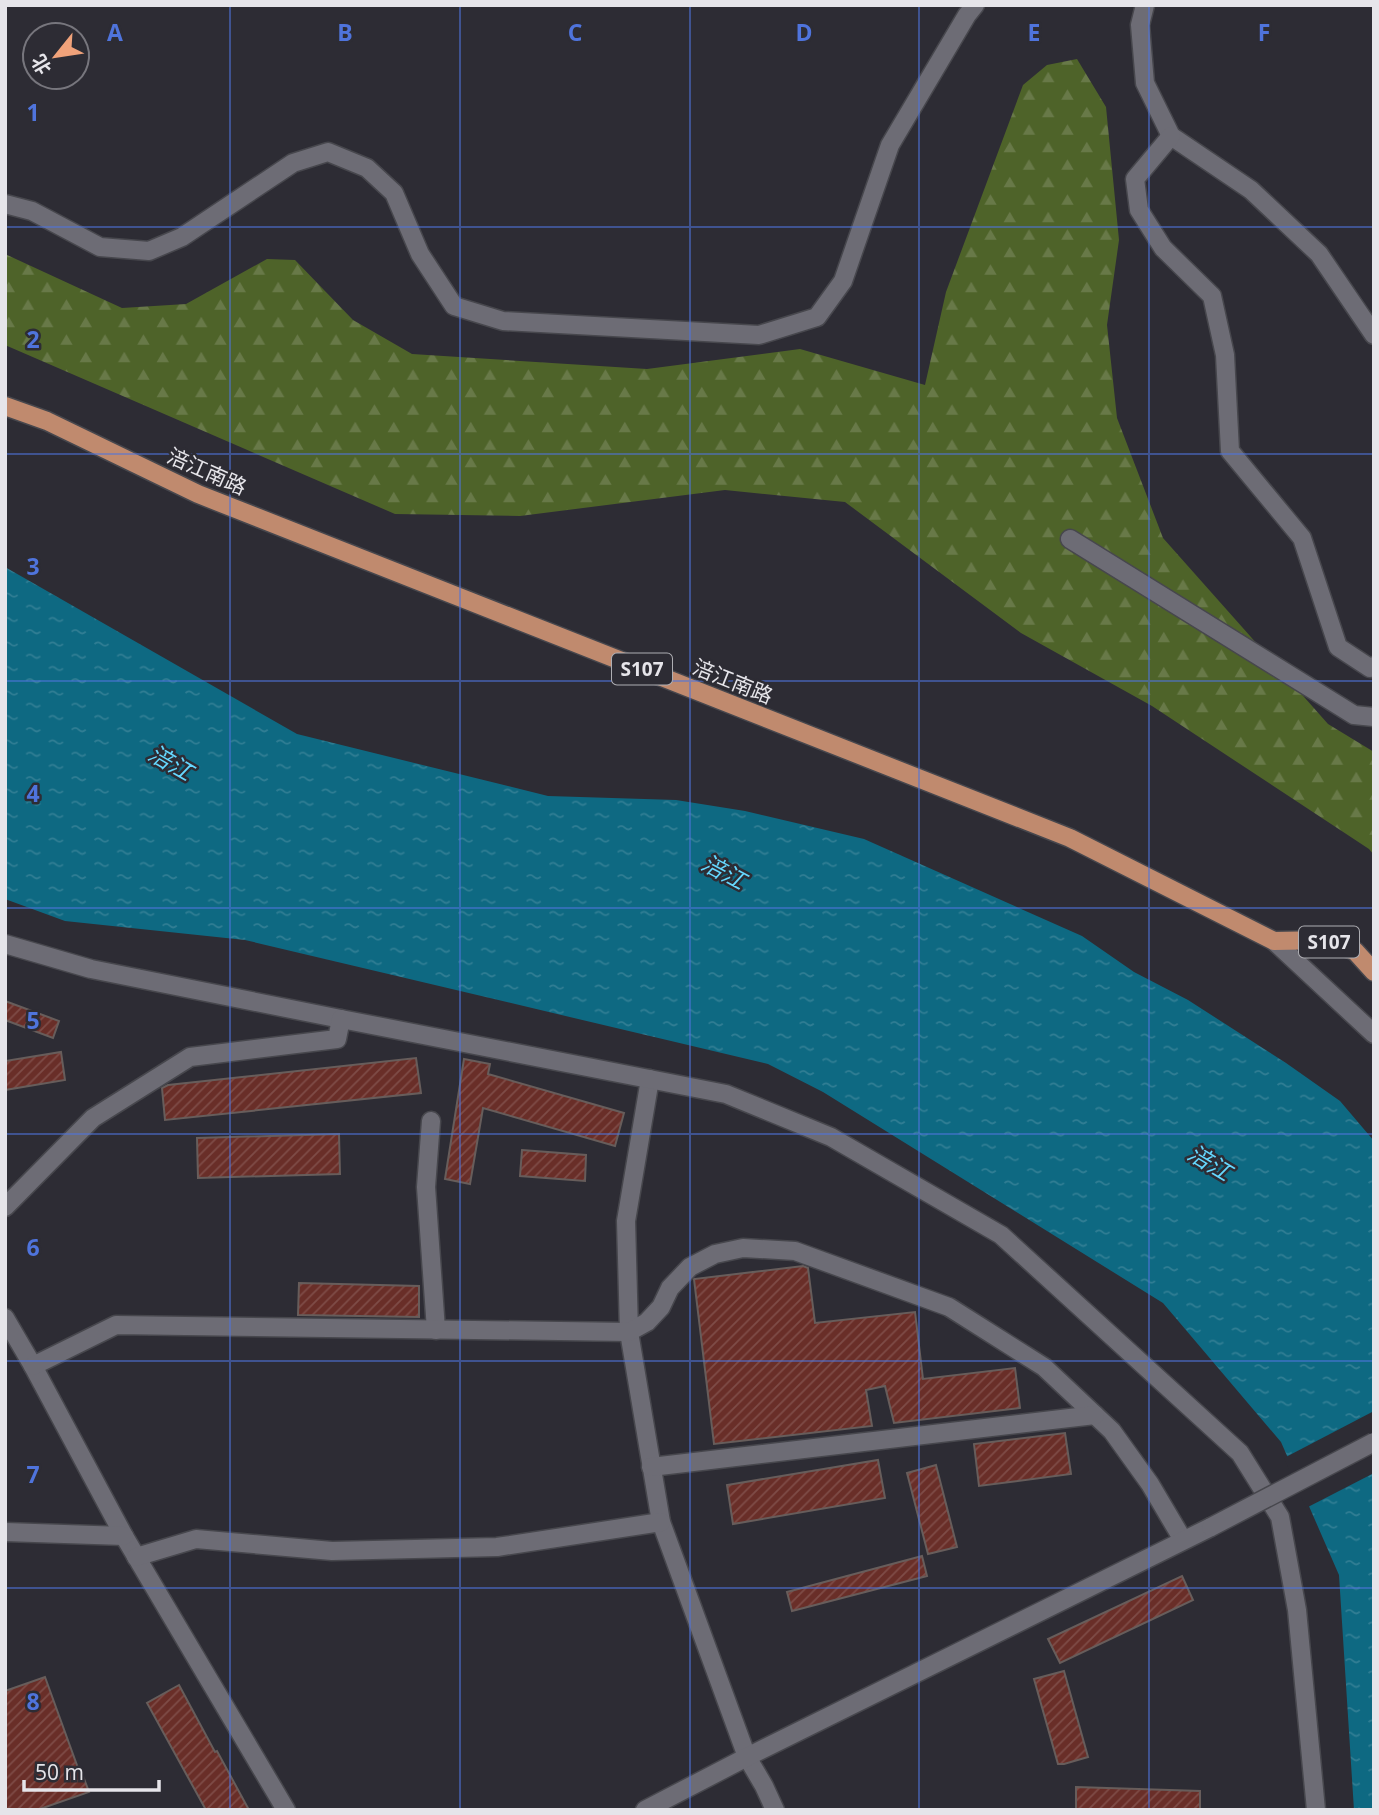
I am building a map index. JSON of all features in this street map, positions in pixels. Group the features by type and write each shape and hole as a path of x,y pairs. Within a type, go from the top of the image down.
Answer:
{"main road":[{"name":"涪江南路","path":"5,406 47,421 198,494 1070,838 1274,941"},
{"name":"S107","path":"1274,941 1325,940 1354,951 1374,972"}],"street":[{"path":"5,204 32,211 100,247 149,251 182,237 293,163 328,152 367,168 394,193 420,254 454,306 503,321 759,335 817,317 843,281 890,145 975,5"},
{"path":"1145,5 1140,25 1145,83 1171,136 1251,190 1319,254 1374,335"},
{"path":"1171,136 1135,179 1139,210 1163,248 1212,296 1226,355 1230,451 1302,538 1338,647 1370,668 1374,666"},
{"path":"1070,539 1354,715 1374,717"},
{"name":"涪江南路","path":"1274,941 1374,1034"},
{"path":"5,944 91,969 726,1094 831,1138 1001,1235 1240,1453 1280,1517 1297,1610 1317,1810"},
{"path":"5,1207 93,1118 190,1057 337,1039 341,1019"},
{"path":"650,1079 626,1222 629,1332 651,1467 661,1522 747,1757 775,1810"},
{"path":"431,1121 426,1187 436,1330"},
{"path":"33,1366 116,1325 629,1332 647,1322 661,1307 670,1288 690,1267 715,1254 743,1248 795,1251 949,1307 1044,1367 1112,1431 1183,1540"},
{"path":"5,1318 124,1536 286,1810"},
{"path":"651,1467 1095,1415"},
{"path":"645,1810 1211,1527 1374,1442"},
{"path":"136,1557 195,1539 332,1551 497,1547 661,1522"},
{"path":"5,1532 124,1536"}],"green space":[{"path":"1077,59 1106,107 1119,240 1107,325 1117,418 1163,538 1328,724 1374,752 1374,855 1369,849 1152,706 1021,633 845,502 725,490 520,516 395,514 5,345 5,254 122,308 186,304 267,259 295,260 353,320 412,354 647,369 800,349 925,385 946,292 1023,85 1047,65"}],"water":[{"name":"涪江","path":"5,567 297,734 548,796 676,800 745,811 864,839 1082,936 1134,972 1188,1000 1340,1101 1374,1141 1374,1810 1354,1810 1339,1575 1281,1442 1163,1303 823,1092 768,1064 245,940 65,921 5,899"}],"pier":[{"path":"1374,1411 1374,1473 1306,1508 1284,1458"}],"building":[{"path":"5,1001 59,1021 53,1038 5,1020"},
{"path":"61,1052 65,1080 5,1090 5,1061"},
{"path":"416,1058 421,1093 165,1120 162,1088 168,1085"},
{"path":"464,1059 490,1064 488,1074 624,1113 615,1146 483,1108 470,1184 445,1179"},
{"path":"339,1134 340,1174 198,1178 197,1138"},
{"path":"522,1150 586,1155 585,1181 520,1176"},
{"path":"803,1266 808,1268 815,1323 915,1312 923,1379 1015,1368 1020,1408 894,1423 885,1386 866,1390 872,1426 714,1444 694,1279"},
{"path":"299,1283 419,1286 419,1317 298,1315"},
{"path":"1065,1433 1071,1474 979,1486 974,1444"},
{"path":"878,1460 885,1498 733,1524 727,1485"},
{"path":"936,1465 957,1547 928,1554 907,1473"},
{"path":"922,1556 927,1576 792,1611 787,1592"},
{"path":"1182,1576 1193,1600 1060,1663 1048,1639"},
{"path":"1064,1671 1088,1757 1058,1764 1034,1679"},
{"path":"45,1677 89,1792 37,1810 5,1810 5,1691"},
{"path":"179,1685 249,1810 206,1810 147,1703"},
{"path":"1076,1787 1200,1791 1200,1810 1076,1810"}]}
